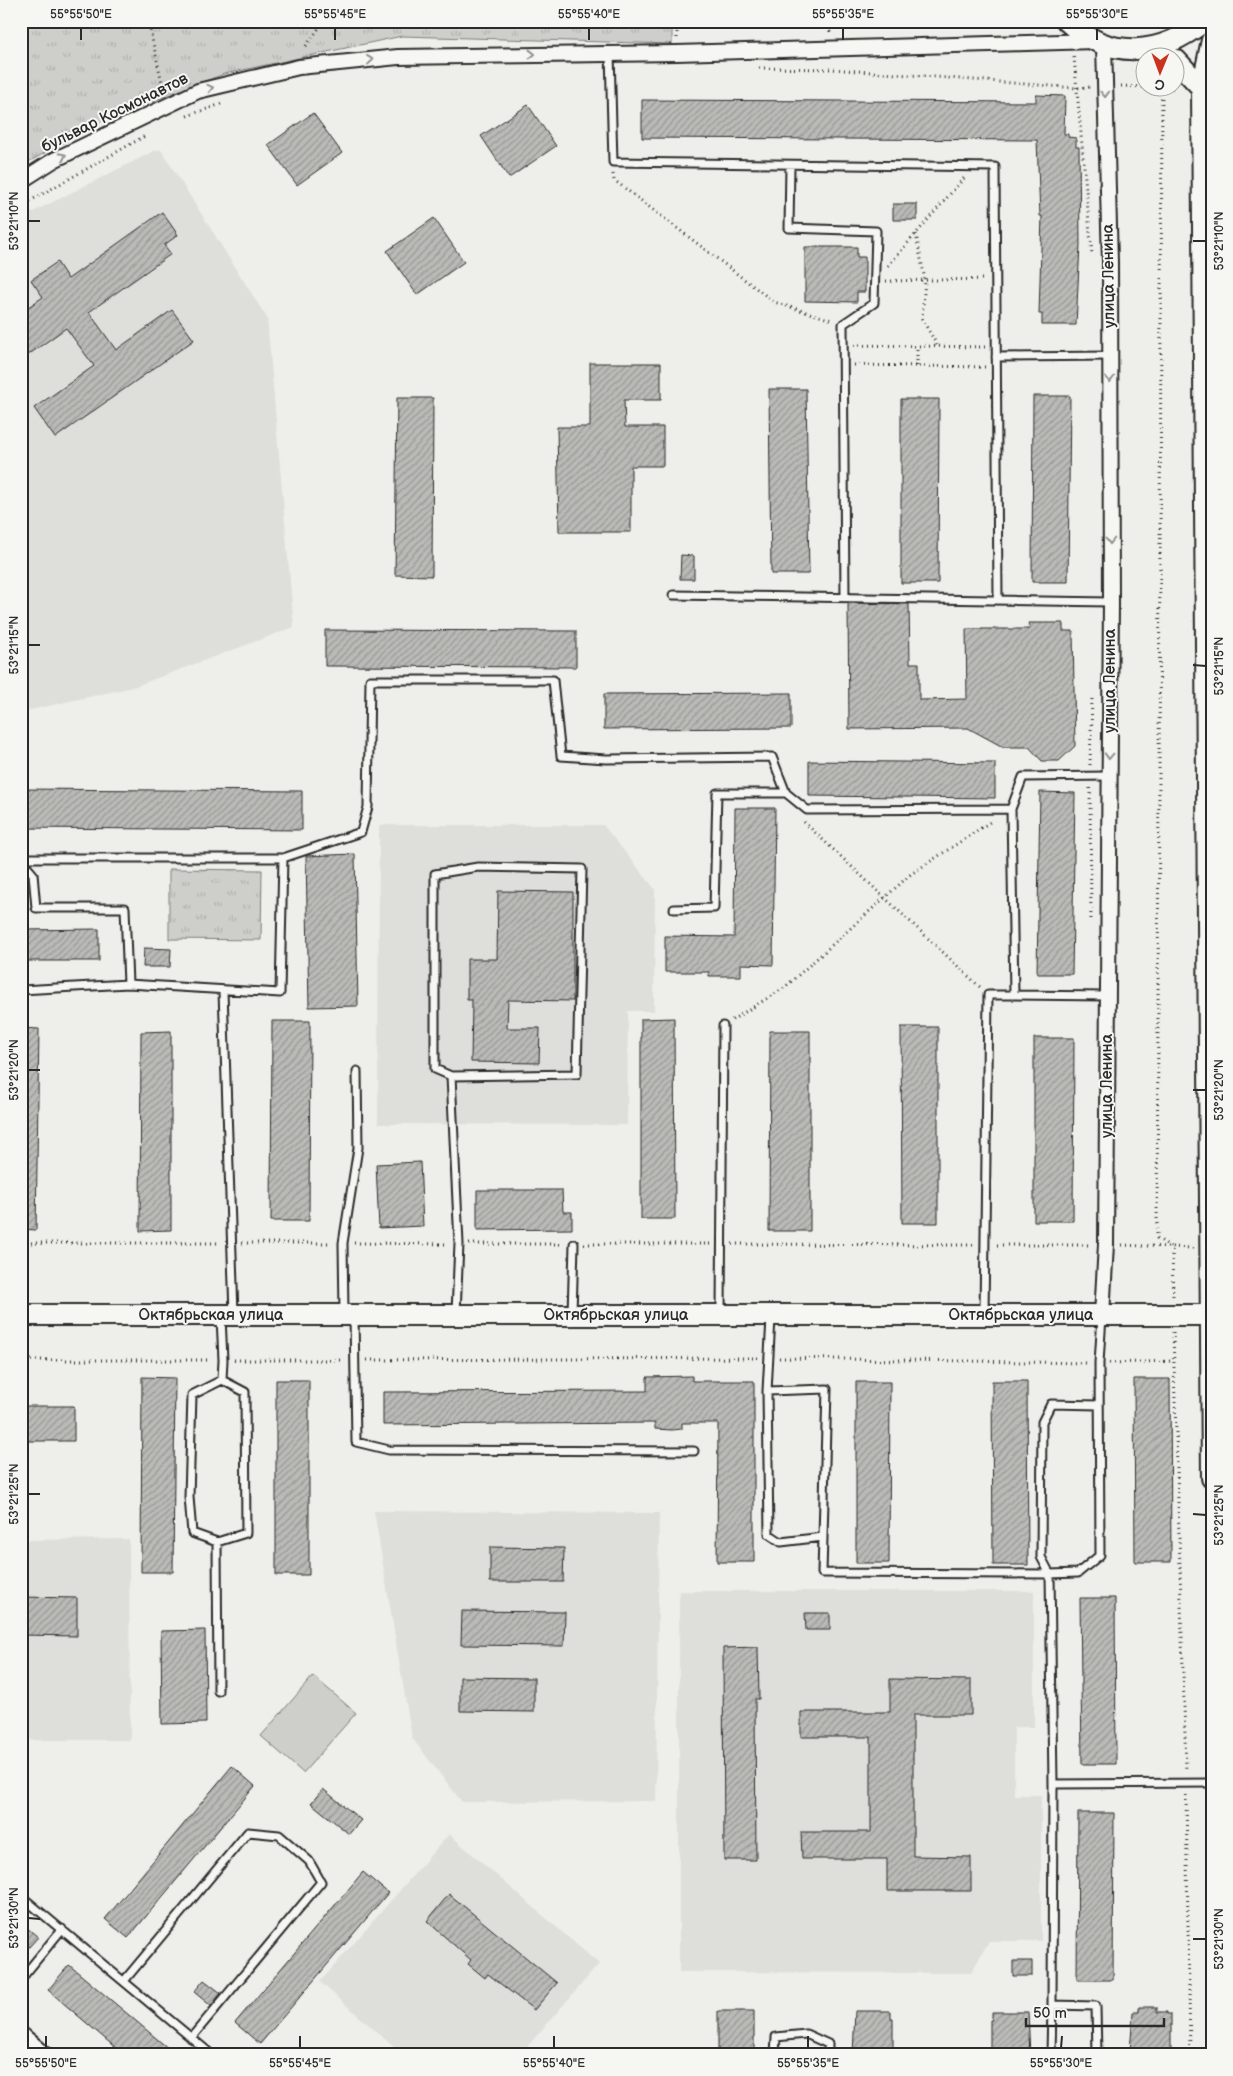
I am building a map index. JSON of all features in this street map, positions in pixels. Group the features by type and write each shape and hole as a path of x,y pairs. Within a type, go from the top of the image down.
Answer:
{"street":[{"path":"1067,21 1100,43 1136,50"},
{"path":"1171,48 1204,21"},
{"path":"1212,40 1202,88 1208,360 1208,1053 1212,1478"},
{"name":"бульвар Космонавтов","path":"21,181 54,160 198,91 298,67 398,57 1072,42 1100,43"},
{"name":"улица Ленина","path":"1100,43 1110,356 1106,1244 1102,1316"},
{"path":"1186,71 1202,88"},
{"name":"Октябрьская улица","path":"21,1315 1211,1315"},
{"path":"21,2034 46,2055"}],"lane":[{"path":"610,53 613,162 995,167 998,600"},
{"path":"790,165 789,228 876,231 874,303 843,324 845,597"},
{"path":"996,357 1110,356"},
{"path":"673,595 1110,602"},
{"path":"21,859 283,858 361,832 368,807 370,680 553,680 561,756 606,758 772,757 786,792 807,810 1011,809"},
{"path":"1014,995 1011,809 1023,776 1109,776"},
{"path":"674,909 714,908 717,794 786,792"},
{"path":"21,990 128,984 280,993 283,858"},
{"path":"21,859 33,874 36,908 125,908 128,984"},
{"path":"478,867 582,869 577,1074 451,1076 435,1069 435,874 478,867"},
{"path":"222,1380 228,1315 231,1243 223,991"},
{"path":"984,1315 988,995 1108,996"},
{"path":"721,1315 723,1244 723,1026"},
{"path":"356,1070 358,1148 342,1243 355,1360 356,1442 389,1450 694,1451"},
{"path":"451,1076 459,1244 456,1315"},
{"path":"572,1315 574,1244"},
{"path":"771,1315 767,1391 769,1534 781,1542 823,1537"},
{"path":"767,1391 827,1389 822,1573 1078,1573 1100,1555 1099,1363 1102,1316"},
{"path":"222,1380 245,1392 246,1533 217,1542 192,1533 189,1497 192,1395 222,1380"},
{"path":"1051,2055 1053,1784 1050,1574 1041,1557 1042,1422 1051,1404 1099,1405"},
{"path":"217,1542 218,1691"},
{"path":"1053,1784 1212,1783"},
{"path":"124,1981 248,1832 279,1835 308,1861 321,1882 191,2038"},
{"path":"21,1896 212,2055"},
{"path":"21,1979 62,1929"},
{"path":"1052,2005 1096,2006 1097,2055"},
{"path":"775,2055 776,2037 806,2034 828,2044 828,2055"}],"path":[{"path":"148,21 172,121 225,102"},
{"path":"306,46 324,21"},
{"path":"1072,42 1093,264"},
{"path":"754,68 832,69 1076,88"},
{"path":"1162,98 1157,1238 1172,1248"},
{"path":"21,206 146,136"},
{"path":"613,162 614,180 774,302 843,324"},
{"path":"875,281 975,167"},
{"path":"916,234 925,280 922,319 938,346"},
{"path":"875,281 996,279"},
{"path":"843,345 996,347"},
{"path":"917,346 917,366"},
{"path":"843,365 996,367"},
{"path":"1091,926 1090,776 1092,695"},
{"path":"723,1026 784,988 911,874 1011,809"},
{"path":"807,810 802,820 988,995"},
{"path":"1092,1235 1092,1245"},
{"path":"21,1242 1106,1244 1211,1248"},
{"path":"1172,1248 1186,1782 1190,2055"},
{"path":"21,1360 769,1358 1099,1363 1174,1361"}],"shaded area":[{"path":"156,150 161,150 267,318 294,627 133,687 21,712 21,220 31,213"},
{"path":"379,825 603,825 655,889 654,1011 628,1011 627,1125 378,1124"},
{"path":"374,1511 659,1513 656,1801 462,1802 412,1738"},
{"path":"129,1539 130,1740 21,1740 21,1540"},
{"path":"679,1591 1034,1591 1034,1727 1014,1727 1014,1795 1041,1795 1041,1941 989,1941 971,1973 679,1972"},
{"path":"449,1834 599,1964 520,2055 403,2055 320,1982"}],"green space":[{"path":"21,21 672,21 672,44 402,36 224,74 108,118 21,166"},
{"path":"169,869 262,870 261,940 169,939"},
{"path":"313,1676 356,1713 303,1773 261,1736"}],"building":[{"path":"1036,95 1065,96 1064,134 1068,134 1068,137 1076,138 1076,147 1079,147 1080,245 1076,325 1042,325 1042,314 1039,314 1042,216 1040,216 1037,140 642,138 642,100 1036,102"},
{"path":"528,105 556,146 509,178 481,136"},
{"path":"313,113 342,153 297,185 268,145"},
{"path":"893,204 917,204 917,220 893,220"},
{"path":"162,212 178,235 164,245 171,254 89,312 116,350 172,310 194,340 55,438 34,408 94,366 66,328 21,360 21,312 43,297 31,280 57,262 68,279"},
{"path":"434,218 464,262 417,295 387,251"},
{"path":"805,247 857,247 857,257 865,257 865,292 857,292 857,302 805,301"},
{"path":"590,363 661,363 661,400 624,400 625,427 663,427 663,466 631,466 631,532 559,532 557,427 590,427"},
{"path":"769,389 806,389 809,574 771,574"},
{"path":"1033,396 1070,396 1068,582 1032,582"},
{"path":"397,398 433,398 432,576 395,575"},
{"path":"901,399 939,399 938,583 901,583"},
{"path":"681,555 694,556 694,579 680,579"},
{"path":"848,603 909,604 910,663 919,663 919,700 967,699 966,629 1030,629 1029,623 1063,623 1063,631 1073,631 1075,746 1059,761 1042,761 1029,747 1003,747 968,728 849,729"},
{"path":"325,630 576,631 576,667 325,666"},
{"path":"791,693 791,728 604,729 604,694"},
{"path":"809,761 995,763 995,798 809,796"},
{"path":"21,789 302,791 302,830 21,828"},
{"path":"1040,792 1075,793 1072,974 1037,974"},
{"path":"735,808 775,808 773,965 741,964 741,976 709,976 709,972 665,972 665,936 734,937"},
{"path":"355,854 358,1006 309,1007 306,856"},
{"path":"498,891 573,892 573,1001 508,1000 507,1028 540,1028 539,1063 471,1062 472,1000 467,1000 467,959 497,959"},
{"path":"99,929 99,961 21,961 21,930"},
{"path":"144,948 171,949 170,967 143,967"},
{"path":"674,1018 675,1219 641,1219 641,1019"},
{"path":"272,1021 310,1021 309,1221 271,1221"},
{"path":"901,1027 938,1027 938,1223 902,1223"},
{"path":"21,1028 39,1029 36,1230 21,1229"},
{"path":"171,1031 171,1230 140,1231 141,1032"},
{"path":"770,1031 810,1031 810,1231 769,1231"},
{"path":"1034,1038 1074,1038 1073,1221 1034,1221"},
{"path":"420,1162 423,1226 379,1228 376,1164"},
{"path":"477,1190 562,1190 563,1212 572,1212 572,1229 477,1230"},
{"path":"692,1376 692,1381 754,1381 754,1562 717,1562 718,1423 682,1423 682,1429 672,1430 655,1429 655,1423 383,1425 383,1392 647,1391 647,1377"},
{"path":"142,1377 175,1378 173,1572 141,1572"},
{"path":"1134,1379 1170,1379 1171,1562 1135,1562"},
{"path":"276,1380 309,1380 309,1575 276,1575"},
{"path":"992,1381 1027,1381 1028,1565 993,1565"},
{"path":"856,1382 890,1382 889,1563 856,1563"},
{"path":"21,1406 74,1406 74,1441 21,1441"},
{"path":"490,1547 564,1548 563,1582 490,1582"},
{"path":"21,1597 77,1598 77,1636 21,1635"},
{"path":"1080,1598 1115,1598 1116,1764 1082,1764"},
{"path":"462,1611 565,1612 564,1646 461,1645"},
{"path":"805,1613 830,1613 830,1630 806,1630"},
{"path":"205,1630 206,1723 162,1724 161,1631"},
{"path":"758,1647 759,1699 755,1699 756,1860 724,1860 723,1648"},
{"path":"460,1677 534,1678 534,1712 460,1711"},
{"path":"890,1679 971,1680 971,1715 913,1715 913,1856 971,1857 971,1891 887,1891 887,1859 802,1859 801,1832 871,1832 871,1737 801,1737 801,1712 890,1712"},
{"path":"232,1766 255,1786 128,1938 105,1919"},
{"path":"323,1789 361,1820 349,1834 311,1803"},
{"path":"1078,1813 1114,1813 1113,1980 1077,1980"},
{"path":"363,1872 388,1893 260,2044 235,2023"},
{"path":"449,1894 557,1983 534,2010 488,1974 485,1978 468,1964 471,1960 427,1921"},
{"path":"21,1923 38,1937 21,1956"},
{"path":"1013,1961 1032,1961 1032,1976 1013,1976"},
{"path":"69,1965 176,2055 124,2055 48,1990"},
{"path":"204,1980 221,1993 211,2006 194,1992"},
{"path":"1139,2007 1157,2007 1157,2012 1171,2014 1171,2055 1133,2055 1130,2052 1133,2012 1139,2012"},
{"path":"718,2011 754,2011 754,2055 718,2055"},
{"path":"855,2011 891,2011 891,2018 893,2018 893,2052 891,2052 891,2055 853,2055"},
{"path":"992,2012 1028,2012 1030,2055 990,2053 990,2020 992,2020"}]}
